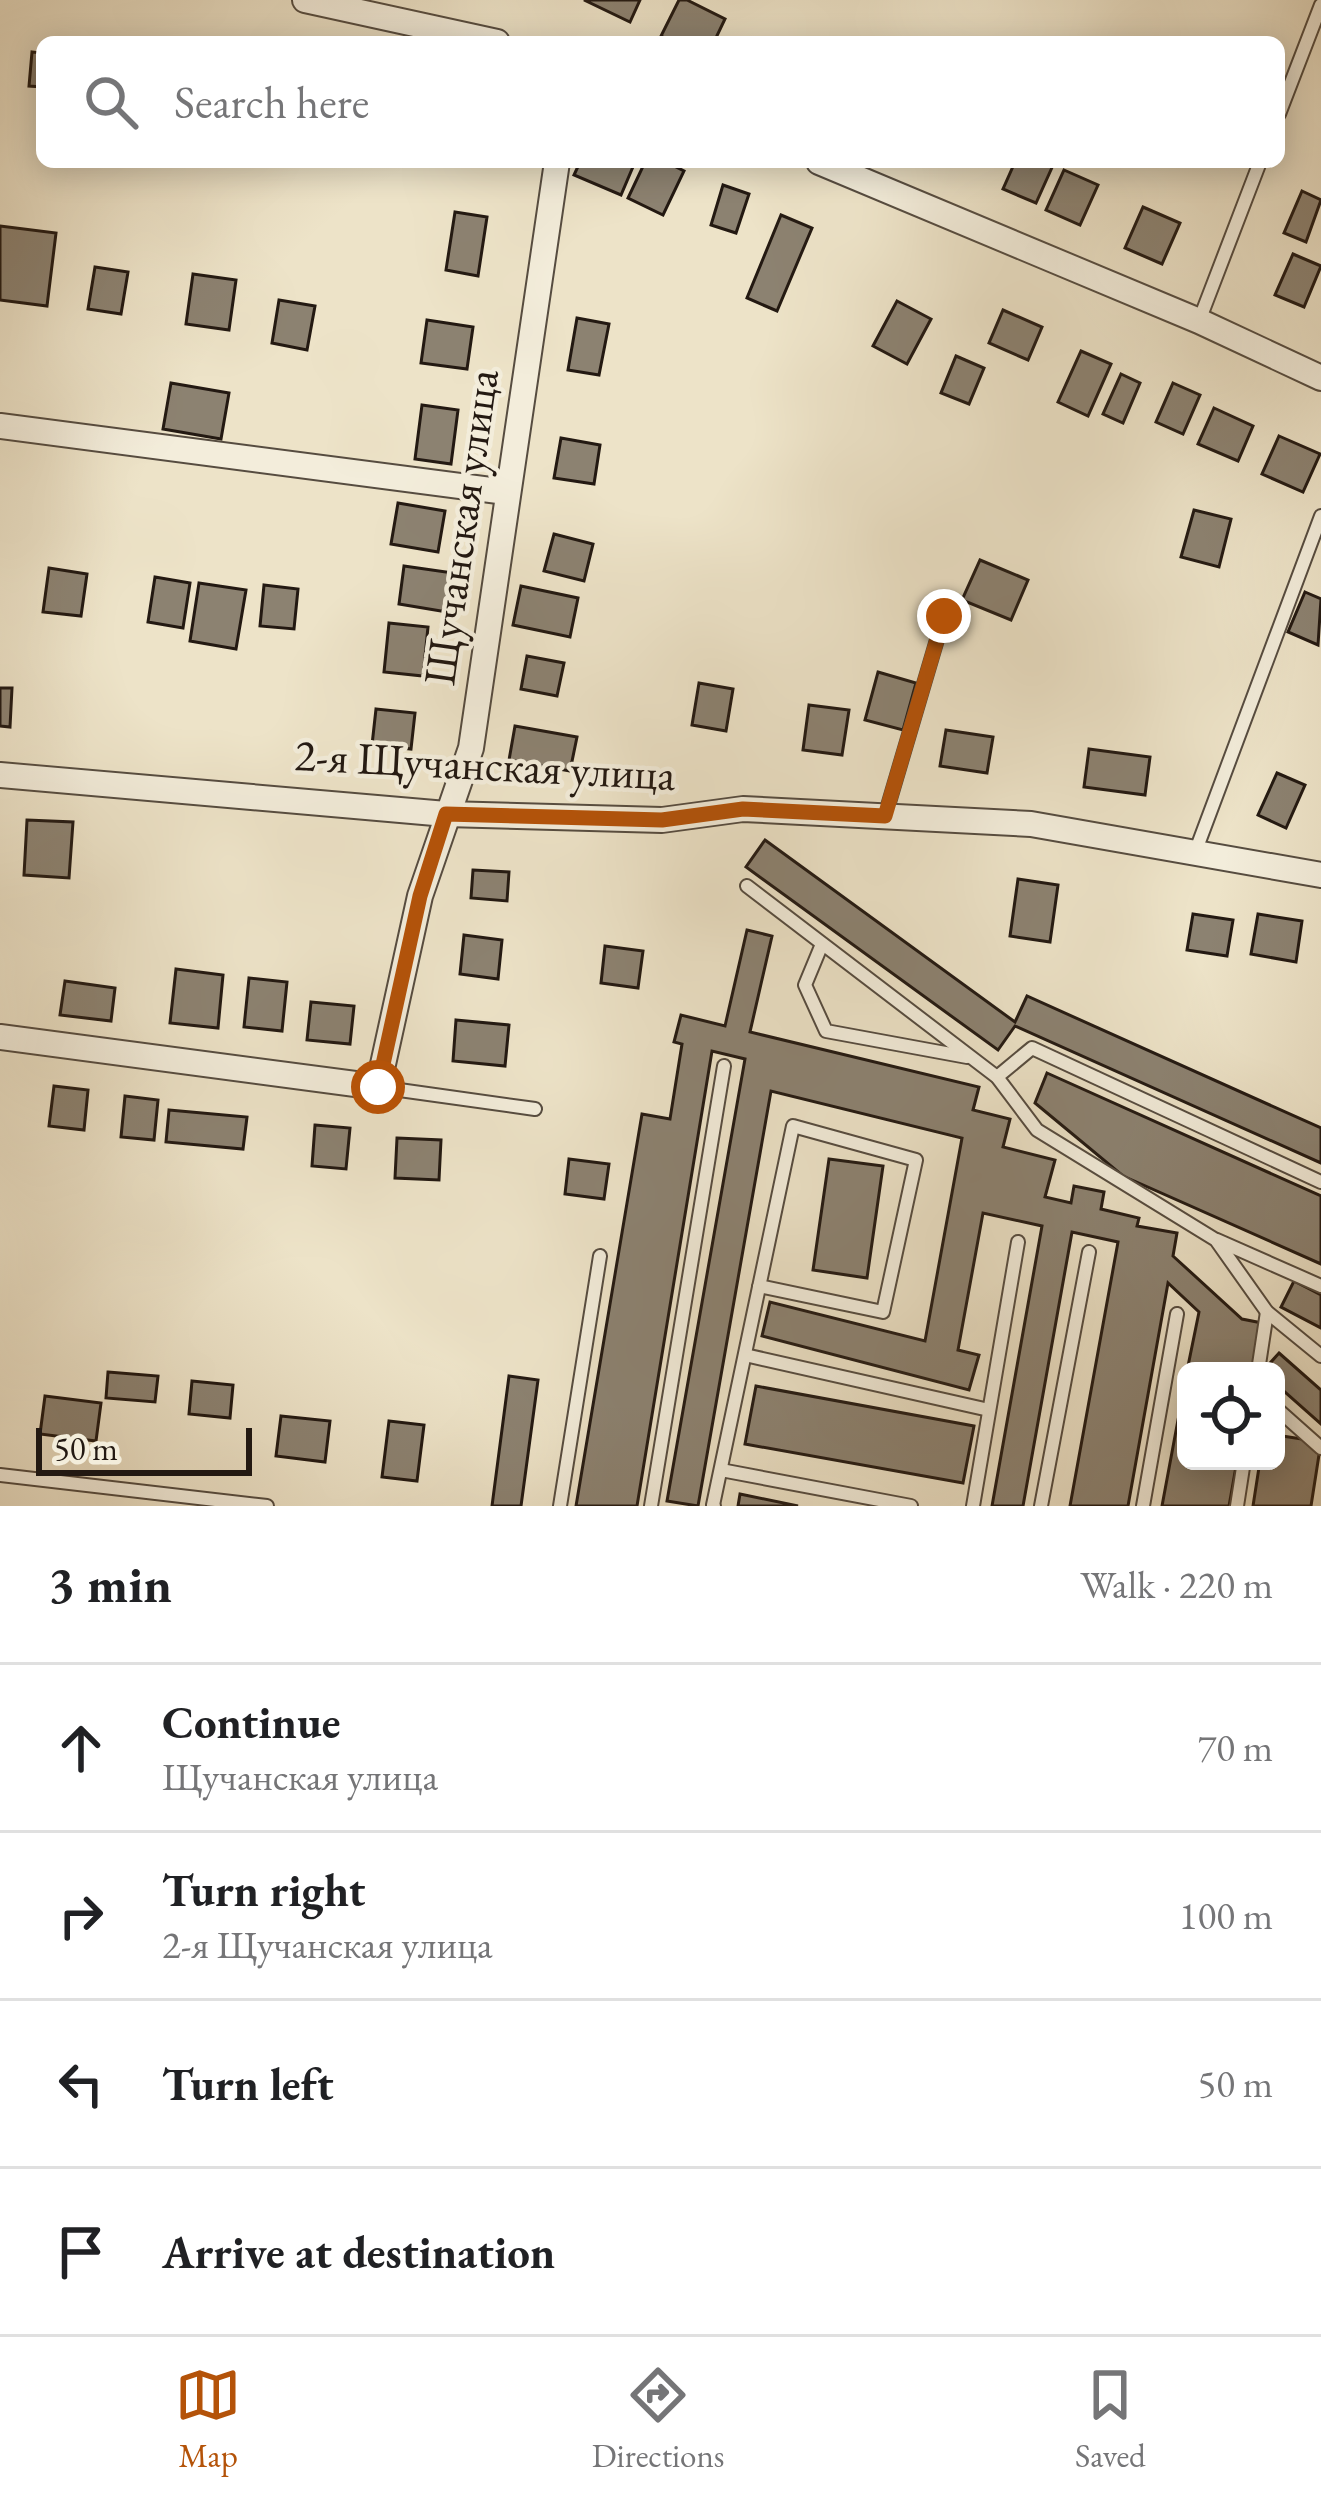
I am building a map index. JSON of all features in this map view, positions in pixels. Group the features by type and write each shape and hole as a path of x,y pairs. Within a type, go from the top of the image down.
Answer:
{"street":[{"path":"304,0 469,36"},
{"name":"Щучанская улица","path":"378,1087 420,896 471,748 556,168"},
{"path":"833,168 1199,321 1321,378"},
{"path":"0,426 506,492"},
{"name":"2-я Щучанская улица","path":"0,775 446,814 662,820 743,809 1031,824 1321,875"},
{"path":"0,1037 378,1087"}],"lane":[{"path":"1285,98 1321,5"},
{"path":"1199,321 1258,168"},
{"path":"1196,850 1321,516"},
{"path":"885,816 944,616"},
{"path":"747,886 997,1077 1036,1130 1216,1240 1321,1286"},
{"path":"822,944 805,985 826,1031 970,1057"},
{"path":"997,1077 1032,1048 1321,1182"},
{"path":"651,1506 724,1066"},
{"path":"378,1087 535,1109"},
{"path":"714,1506 759,1286 793,1126 916,1160 883,1312 759,1286"},
{"path":"1216,1240 1267,1312 1321,1356"},
{"path":"973,1506 1018,1243"},
{"path":"1041,1506 1089,1252"},
{"path":"560,1506 600,1256"},
{"path":"1259,1362 1267,1312"},
{"path":"1143,1506 1177,1315"},
{"path":"745,1355 989,1410"},
{"path":"1285,1416 1321,1448"},
{"path":"721,1470 910,1506"},
{"path":"1237,1506 1243,1470"},
{"path":"0,1475 267,1506"}],"building":[{"path":"584,0 640,0 630,22"},
{"path":"679,0 725,19 717,36 661,36"},
{"path":"32,52 36,52 36,87 29,86"},
{"path":"577,168 632,168 621,195 574,175"},
{"path":"642,168 684,171 663,215 628,198"},
{"path":"1012,168 1052,168 1036,203 1003,189"},
{"path":"1064,170 1098,185 1080,225 1046,210"},
{"path":"723,185 749,194 736,233 711,225"},
{"path":"1302,191 1321,200 1306,242 1284,233"},
{"path":"1143,207 1180,223 1162,264 1125,248"},
{"path":"455,212 487,217 478,276 446,270"},
{"path":"781,215 812,228 777,311 747,298"},
{"path":"0,226 56,233 47,306 0,300"},
{"path":"1293,254 1321,266 1304,307 1275,295"},
{"path":"95,267 128,272 121,314 88,309"},
{"path":"193,274 236,280 229,330 186,324"},
{"path":"279,300 315,306 307,350 272,343"},
{"path":"897,301 931,319 907,364 873,346"},
{"path":"1003,310 1042,327 1028,360 989,343"},
{"path":"577,318 609,324 599,375 568,370"},
{"path":"427,320 473,327 467,369 421,363"},
{"path":"1081,351 1111,364 1088,416 1058,402"},
{"path":"956,356 984,368 969,404 941,393"},
{"path":"1121,374 1140,383 1123,423 1103,414"},
{"path":"171,383 229,393 221,439 163,429"},
{"path":"1173,383 1200,395 1183,434 1156,422"},
{"path":"422,405 458,410 451,464 415,459"},
{"path":"1214,408 1253,426 1238,461 1198,444"},
{"path":"1279,436 1320,454 1303,492 1262,474"},
{"path":"561,438 600,445 594,484 554,478"},
{"path":"398,503 445,511 438,552 391,544"},
{"path":"1194,510 1231,519 1219,567 1181,557"},
{"path":"554,534 593,544 584,581 544,571"},
{"path":"980,560 1028,580 1011,620 962,600"},
{"path":"404,566 453,573 447,612 399,604"},
{"path":"49,568 87,574 81,616 43,612"},
{"path":"155,577 190,583 183,628 148,622"},
{"path":"199,583 246,590 236,649 190,641"},
{"path":"264,585 298,589 294,629 260,626"},
{"path":"521,586 578,598 570,637 513,625"},
{"path":"1305,592 1321,599 1318,645 1288,632"},
{"path":"389,623 428,627 423,676 384,672"},
{"path":"527,656 564,663 557,696 521,689"},
{"path":"878,672 916,683 903,730 865,720"},
{"path":"699,683 733,689 726,731 692,725"},
{"path":"0,688 12,688 10,727 0,726"},
{"path":"809,705 849,710 842,755 803,750"},
{"path":"376,709 415,713 411,749 372,745"},
{"path":"515,726 577,737 570,771 509,760"},
{"path":"946,730 993,737 987,773 940,766"},
{"path":"1089,749 1150,757 1145,795 1084,787"},
{"path":"1277,773 1305,785 1286,828 1258,815"},
{"path":"27,820 73,822 69,878 24,875"},
{"path":"765,840 1015,1022 1027,996 1321,1128 1321,1163 1015,1026 998,1050 746,867"},
{"path":"473,870 509,872 507,901 471,898"},
{"path":"1018,879 1058,885 1050,942 1010,936"},
{"path":"1193,914 1233,920 1227,956 1187,950"},
{"path":"1258,914 1302,921 1296,962 1251,954"},
{"path":"747,930 772,936 750,1032 979,1087 973,1110 1010,1119 1003,1147 1055,1160 1045,1197 1071,1203 1074,1186 1104,1192 1101,1209 1139,1218 1137,1226 1177,1233 1173,1256 1242,1319 1262,1323 1255,1362 1189,1362 1199,1312 1168,1283 1128,1506 1070,1506 1118,1242 1072,1232 1023,1506 992,1506 1042,1226 983,1213 958,1350 979,1355 969,1390 762,1336 770,1302 925,1341 962,1138 771,1091 698,1506 667,1501 745,1059 712,1051 637,1506 576,1506 642,1114 670,1119 682,1044 674,1042 681,1015 725,1026"},
{"path":"464,935 502,940 498,979 460,974"},
{"path":"605,946 643,951 638,988 601,983"},
{"path":"176,969 223,975 218,1028 170,1023"},
{"path":"249,978 287,982 282,1031 244,1027"},
{"path":"65,981 115,988 111,1021 60,1015"},
{"path":"311,1002 354,1006 350,1044 307,1040"},
{"path":"456,1020 509,1025 505,1066 453,1061"},
{"path":"1047,1073 1321,1196 1321,1264 1123,1176 1035,1103"},
{"path":"54,1086 88,1090 84,1130 49,1126"},
{"path":"125,1096 158,1100 154,1140 121,1137"},
{"path":"169,1110 247,1117 243,1149 166,1142"},
{"path":"315,1125 350,1128 346,1169 312,1166"},
{"path":"397,1138 441,1140 439,1180 395,1178"},
{"path":"569,1159 609,1164 604,1199 565,1194"},
{"path":"829,1159 883,1166 867,1278 813,1270"},
{"path":"1294,1281 1321,1295 1321,1328 1281,1307"},
{"path":"1279,1353 1321,1390 1321,1424 1285,1392 1285,1362 1271,1362"},
{"path":"108,1372 158,1376 155,1402 106,1398"},
{"path":"509,1376 538,1380 521,1506 492,1506"},
{"path":"192,1381 233,1385 230,1418 189,1414"},
{"path":"756,1386 974,1426 963,1483 745,1444"},
{"path":"45,1396 101,1403 96,1441 40,1434"},
{"path":"281,1416 330,1421 325,1462 276,1456"},
{"path":"389,1421 424,1425 417,1481 382,1477"},
{"path":"1177,1425 1177,1470 1235,1470 1229,1506 1162,1506"},
{"path":"1285,1436 1321,1442 1311,1506 1253,1506 1259,1470 1285,1470"},
{"path":"740,1494 798,1506 738,1506"}],"route":[{"path":"378,1087 420,896 446,814 662,820 743,809 885,816 944,616"}]}
